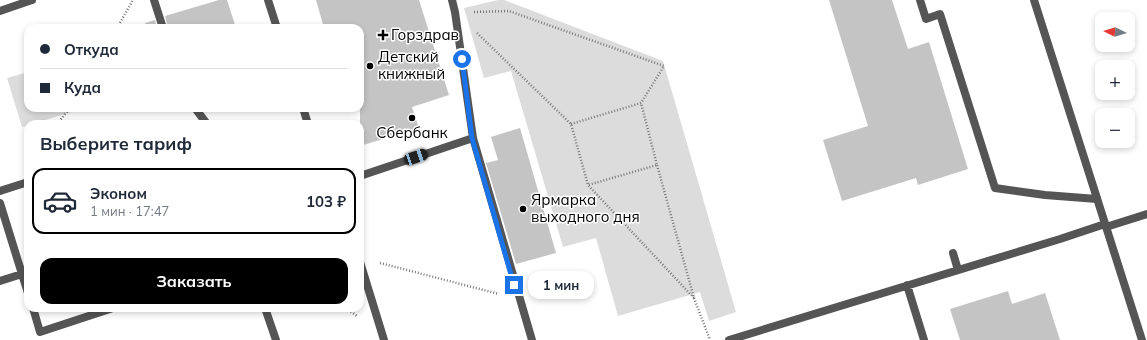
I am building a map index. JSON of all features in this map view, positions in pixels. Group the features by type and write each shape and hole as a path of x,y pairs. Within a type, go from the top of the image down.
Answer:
{"street":[{"path":"0,11 32,0"},
{"path":"154,0 162,24"},
{"path":"268,0 276,24"},
{"path":"452,0 455,12 472,138 532,340"},
{"path":"920,0 926,19 940,14 995,188 1045,195 1097,199"},
{"path":"1034,0 1142,340"},
{"path":"364,175 472,138"},
{"path":"0,191 24,183"},
{"path":"0,203 24,280"},
{"path":"730,340 907,285 1147,214"},
{"path":"953,253 958,270"},
{"path":"0,281 22,274"},
{"path":"364,275 384,340"},
{"path":"907,285 924,340"},
{"path":"34,312 40,332 101,312"},
{"path":"267,312 276,340"}],"path":[{"path":"119,24 133,0"},
{"path":"455,12 509,11 664,66 641,104 571,124"},
{"path":"455,12 571,124 588,185 694,298"},
{"path":"641,104 694,298 710,340"},
{"path":"60,120 67,112"},
{"path":"588,185 657,165"},
{"path":"375,261 519,299"}],"shaded area":[{"path":"504,0 663,61 736,312 709,321 700,292 618,316 596,238 563,247 511,71 484,78 464,8"},
{"path":"24,73 24,112 71,112 46,120 24,120 24,127 22,127 7,78"}],"building":[{"path":"219,0 227,0 235,24 167,24 165,16"},
{"path":"316,0 419,0 449,95 412,107 419,128 364,145 364,120 360,120 360,112 364,112 364,24 323,24"},
{"path":"829,0 892,0 908,49 929,42 968,169 918,185 916,178 842,201 823,140 868,126"},
{"path":"155,20 156,24 145,24"},
{"path":"520,128 556,253 516,264 486,163 498,160 491,137"},
{"path":"1008,291 1012,304 1045,293 1060,340 960,340 950,309"}],"place":[{"name":"Горздрав","path":"383,35"},
{"name":"Детский книжный","path":"370,66"},
{"name":"Сбербанк","path":"412,118"},
{"name":"Ярмарка выходного дня","path":"523,209"}],"route":[{"path":"462,59 472,138 514,285"}]}
